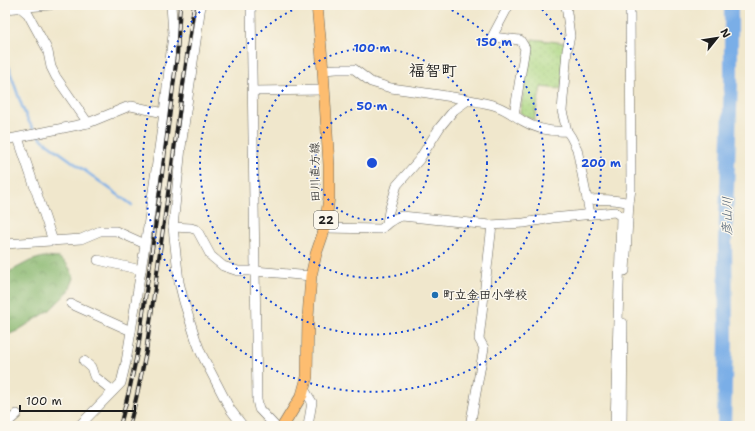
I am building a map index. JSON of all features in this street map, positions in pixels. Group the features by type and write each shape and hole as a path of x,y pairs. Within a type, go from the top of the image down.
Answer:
{"main road":[{"name":"田川直方線","path":"282,426 302,396 307,377 308,317 311,276 316,254 325,228 329,197 329,165 317,5"}],"street":[{"path":"5,9 21,6 50,5"},
{"path":"78,426 121,383 126,362 164,113 173,34 171,5"},
{"path":"201,5 181,147 173,227 179,282 196,340 201,353 230,409 243,426"},
{"path":"251,5 257,400 259,409 275,426"},
{"path":"509,5 492,37 520,40 525,48 514,115"},
{"path":"566,5 570,36 567,50 562,111 566,132 571,137 577,149 590,214"},
{"path":"615,426 619,393 623,300 631,188 630,5"},
{"path":"21,6 28,14 46,47 51,67 56,77 88,123"},
{"path":"323,70 354,70 371,82 380,85 495,106 514,115 529,125 540,129 566,132"},
{"path":"253,91 324,90"},
{"path":"387,223 397,185 419,160 440,127 454,110 468,100"},
{"path":"5,140 88,123 130,106 164,113"},
{"path":"18,138 54,241"},
{"path":"587,200 598,199 629,203"},
{"path":"325,228 380,229 386,226 387,223 402,216 492,225 524,223 552,218 615,212 621,216 619,393 622,426"},
{"path":"470,426 484,348 479,339 492,225"},
{"path":"173,227 191,228 197,230 211,256 223,266 238,271 311,276"},
{"path":"5,244 81,239 100,231 116,231 145,244"},
{"path":"98,260 141,270"},
{"path":"71,304 131,331"},
{"path":"84,360 91,367 94,376 113,391"},
{"path":"304,390 312,402 308,426"},
{"path":"5,425 17,414"}],"green space":[{"path":"532,39 566,43 561,89 541,87 534,120 520,113"},
{"path":"43,257 59,258 66,263 74,278 69,291 50,310 17,331 5,336 5,274 30,261"}],"waterway":[{"name":"彦山川","path":"724,426 726,340 725,243 731,83 731,5"},
{"path":"5,59 27,118 35,131"},
{"path":"38,135 44,141 132,205"}],"railway":[{"path":"120,426 138,349 177,56 180,5"},
{"path":"129,426 146,352 194,5"}],"place":[{"name":"町立金田小学校","path":"435,295"}],"district":[{"name":"福智町","path":"433,70"}]}
